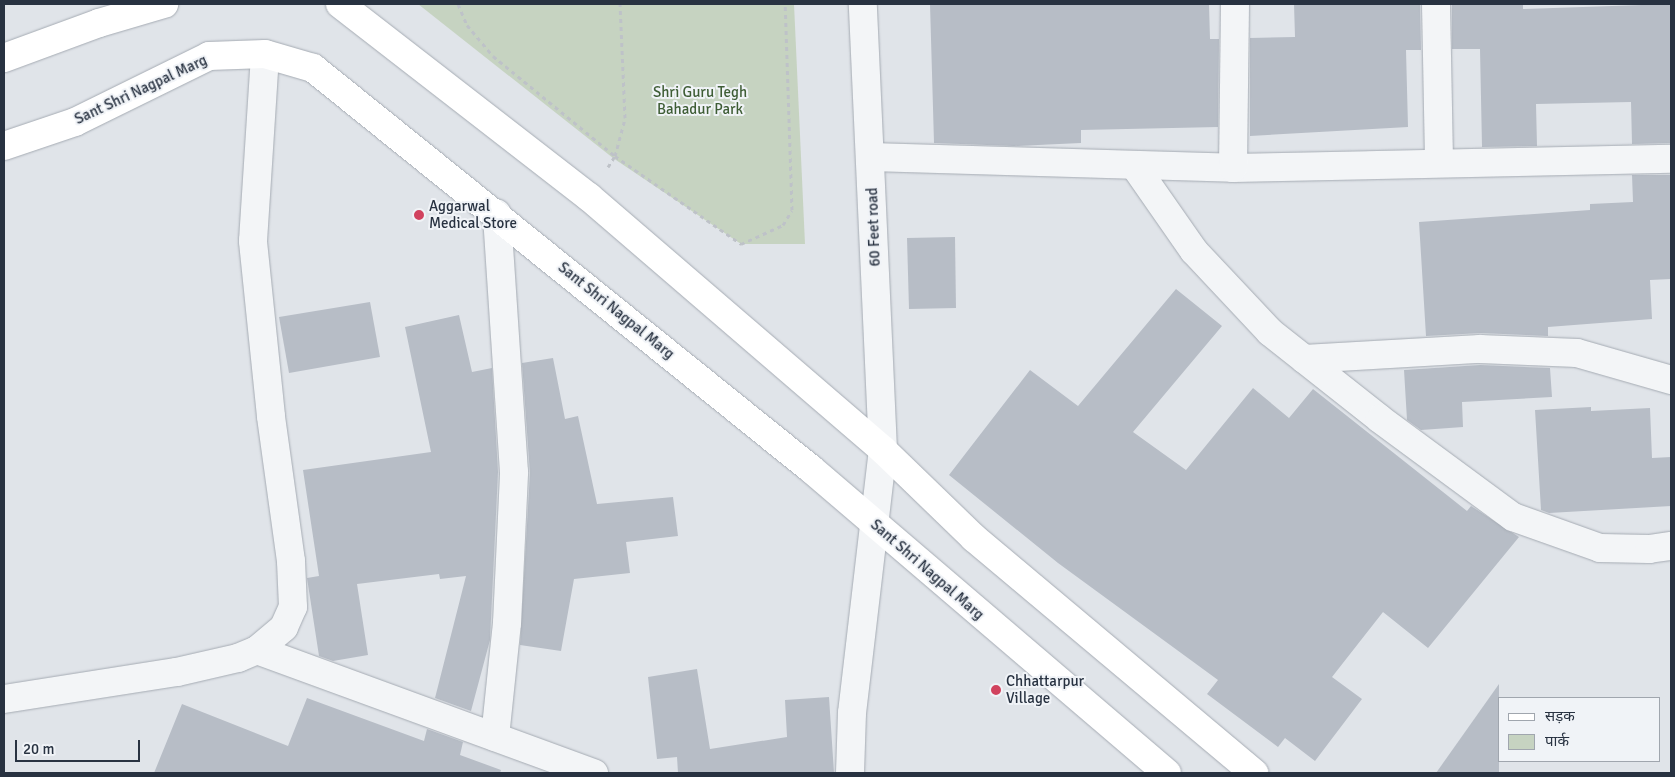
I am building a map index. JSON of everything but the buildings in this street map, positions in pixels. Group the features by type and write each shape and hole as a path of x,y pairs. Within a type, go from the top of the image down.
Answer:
{"main road":[{"path":"4,58 99,23 164,4"},
{"path":"340,4 589,197 883,450 974,538 1254,773"},
{"name":"Sant Shri Nagpal Marg","path":"4,146 75,122 209,56 265,54 313,68 497,214 811,469 874,525 1166,773"}],"street":[{"name":"60 Feet road","path":"850,773 852,713 883,450 863,4"},
{"path":"1233,168 1235,4"},
{"path":"1436,4 1438,163"},
{"path":"4,699 176,672 238,658 257,650 284,627 293,608 290,561 270,416 253,241 265,54"},
{"path":"871,157 1233,168 1671,159"},
{"path":"1134,165 1194,251 1270,332 1380,419 1513,516 1600,548 1649,549 1671,546"},
{"path":"495,737 507,624 514,472 497,214"},
{"path":"1304,359 1480,349 1577,353 1671,380"},
{"path":"257,650 594,773"}],"path":[{"path":"458,4 467,25 493,56 615,156 741,244 783,225 792,210 785,4"},
{"path":"589,197 615,156 625,118 620,4"}],"green space":[{"name":"Shri Guru Tegh Bahadur Park","path":"418,4 794,4 805,244 741,244 613,158"}],"place":[{"name":"Aggarwal Medical Store","path":"419,215"},
{"name":"Chhattarpur Village","path":"996,690"}]}
